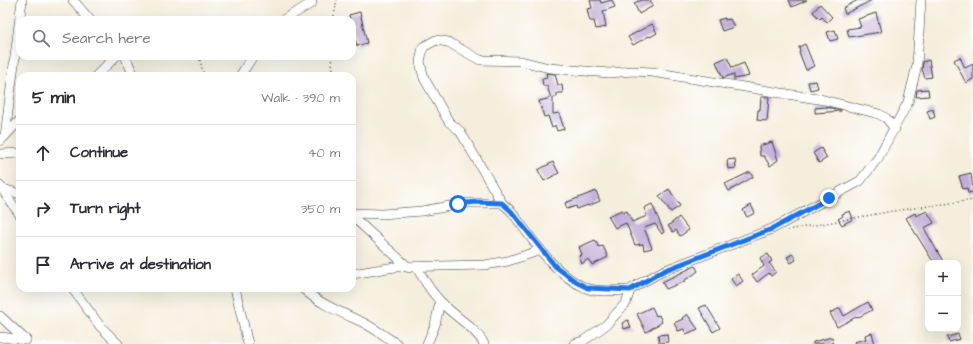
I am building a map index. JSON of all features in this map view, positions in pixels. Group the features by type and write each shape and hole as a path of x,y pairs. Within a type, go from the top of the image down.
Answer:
{"street":[{"path":"20,16 22,0"},
{"path":"73,0 87,16"},
{"path":"895,129 886,118 879,114 824,100 652,72 633,71 609,73 549,68 521,61 480,60 448,42 436,40 423,47 420,62 424,78 449,122 460,131 502,203 511,211 555,266 588,288 630,290 663,271 772,229 860,181 878,158 895,129 908,102 917,65 921,0"},
{"path":"290,16 312,3"},
{"path":"2,138 16,41"},
{"path":"100,72 112,60"},
{"path":"127,60 132,72"},
{"path":"243,72 250,60"},
{"path":"2,138 16,124"},
{"path":"0,154 16,153"},
{"path":"0,187 16,193"},
{"path":"0,187 16,209"},
{"path":"356,215 422,211 467,203 502,203"},
{"path":"356,218 413,268 440,302 472,329 484,344"},
{"path":"356,273 386,268 485,265 508,261 541,250"},
{"path":"574,344 584,341 606,325 626,303 630,290"},
{"path":"75,292 100,326 118,344"},
{"path":"236,292 248,344"},
{"path":"306,292 334,311 362,323 397,344"},
{"path":"427,344 435,325 440,302"},
{"path":"0,316 26,340 0,337"}],"path":[{"path":"334,16 337,0"},
{"path":"200,60 203,72"},
{"path":"332,60 333,72"},
{"path":"788,230 892,211 973,200"}],"building":[{"path":"590,0 600,0 601,3 612,0 615,7 603,11 606,27 596,29 594,21 590,21 587,9 592,8"},
{"path":"642,0 650,0 653,6 639,14 634,3"},
{"path":"789,0 807,0 792,7"},
{"path":"858,0 872,0 845,14 843,8"},
{"path":"820,4 832,17 827,22 822,17 820,19 813,12"},
{"path":"360,12 367,43 357,46 356,16 349,15"},
{"path":"876,13 881,32 849,37 847,29 861,27 858,19"},
{"path":"725,18 725,20 730,19 734,27 722,31 718,20"},
{"path":"652,24 657,33 633,45 628,37"},
{"path":"835,30 838,39 830,41 827,32"},
{"path":"805,44 814,66 806,70 799,52 799,47"},
{"path":"727,57 732,68 744,63 749,76 734,79 734,74 723,78 716,62"},
{"path":"960,57 965,68 973,64 973,79 966,83 954,60"},
{"path":"929,60 932,77 925,78 922,69 923,62"},
{"path":"546,73 555,74 558,85 562,85 563,93 557,93 557,97 553,98 553,114 559,113 564,129 557,131 555,125 552,128 548,116 544,117 539,101 551,98 547,86 543,86 542,79 547,78"},
{"path":"816,81 818,88 810,90 808,82"},
{"path":"928,89 929,96 916,97 917,90"},
{"path":"761,97 769,97 767,121 757,120 758,110 760,110"},
{"path":"826,107 841,111 815,113 815,108"},
{"path":"933,109 935,117 930,119 927,111"},
{"path":"772,142 778,160 770,166 764,156 760,156 759,146"},
{"path":"821,148 827,158 819,163 813,153"},
{"path":"735,159 736,168 728,169 727,160"},
{"path":"553,162 559,173 544,181 538,170"},
{"path":"750,172 753,177 729,191 725,184"},
{"path":"971,173 973,192 968,193 967,188 963,189 959,176"},
{"path":"669,189 680,206 671,212 659,196"},
{"path":"596,191 600,201 577,209 576,206 567,209 565,203"},
{"path":"652,204 664,232 662,234 655,224 644,228 652,248 644,250 643,244 635,245 626,223 615,228 608,216 622,210 623,213 627,211 632,222 647,216 644,208"},
{"path":"751,205 755,213 747,217 743,210"},
{"path":"850,211 853,219 842,225 838,219 843,216 842,214"},
{"path":"927,211 934,223 924,228 942,260 932,260 906,218 915,213 916,216"},
{"path":"679,217 689,230 680,236 676,230 673,232 668,226"},
{"path":"595,240 599,247 603,246 608,257 592,265 588,259 582,264 579,256 582,255 579,247"},
{"path":"768,254 772,261 769,263 776,272 771,276 769,273 757,282 752,275 764,266 760,258"},
{"path":"793,254 796,260 791,263 787,257"},
{"path":"695,266 698,271 693,275 685,281 666,289 662,282"},
{"path":"738,274 743,281 736,286 731,279"},
{"path":"868,302 872,310 837,327 830,313 840,308 844,316"},
{"path":"706,305 720,328 713,332 699,308"},
{"path":"652,307 656,316 659,315 662,322 646,332 637,314"},
{"path":"687,314 698,329 686,334 684,329 678,331 674,323 683,319 682,318"},
{"path":"628,320 631,327 624,329 622,323"},
{"path":"872,333 875,344 855,344 854,342 866,339 865,335"},
{"path":"667,334 668,342 659,343 658,335"},
{"path":"958,334 960,339 949,342 947,337"},
{"path":"832,337 833,344 813,344 813,342"}],"route":[{"path":"458,204 477,202 492,204 502,203 511,211 555,266 576,282 588,288 630,290 663,271 691,262 717,250 772,229 829,198"}]}
